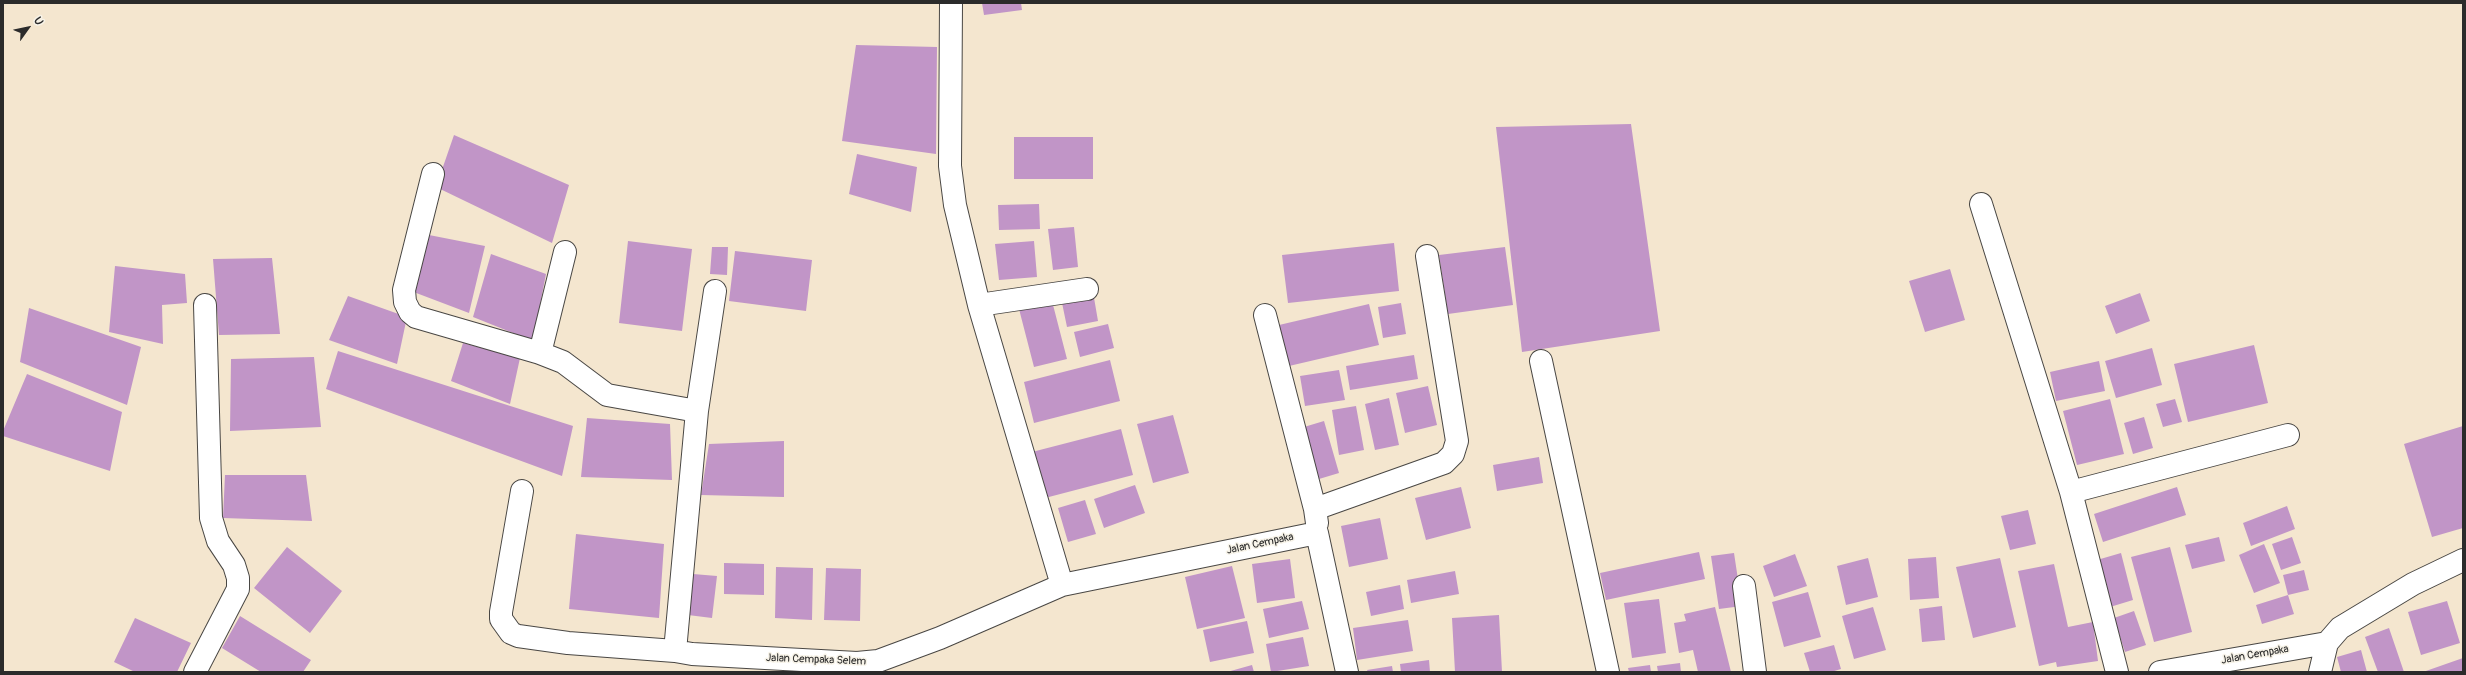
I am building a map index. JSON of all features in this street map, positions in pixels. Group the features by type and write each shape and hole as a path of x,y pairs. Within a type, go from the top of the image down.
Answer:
{"street":[{"path":"951,3 950,166 956,205 980,305 1062,585"},
{"path":"433,174 404,290 407,307 416,317 563,362 607,395 697,411"},
{"path":"1981,204 2071,492 2117,672"},
{"path":"540,354 564,252"},
{"path":"1315,508 1444,463 1453,454 1457,441 1427,256"},
{"path":"980,305 1087,289"},
{"path":"675,651 697,411 715,291"},
{"path":"195,672 238,589 238,578 234,565 218,541 211,518 205,305"},
{"path":"1265,315 1315,508 1317,533 1347,672"},
{"path":"1541,361 1608,672"},
{"path":"2071,492 2288,434"},
{"name":"Jalan Cempaka Selem","path":"522,491 501,612 501,619 511,633 518,636 568,643 675,651 692,654 857,663 878,661 940,638 1062,585"},
{"name":"Jalan Cempaka","path":"1062,585 1317,533"},
{"path":"2320,672 2327,643 2340,628 2361,614 2463,560"},
{"path":"1744,586 1755,672"},
{"name":"Jalan Cempaka","path":"2160,672 2327,643"}],"building":[{"path":"982,3 1021,3 1022,10 984,15"},
{"path":"856,45 937,47 936,154 842,141"},
{"path":"1631,124 1660,331 1522,352 1496,127"},
{"path":"454,135 569,185 552,243 436,187"},
{"path":"1014,137 1093,137 1093,179 1014,179"},
{"path":"857,154 917,167 911,212 849,194"},
{"path":"1039,204 1040,229 999,230 998,205"},
{"path":"1074,227 1078,267 1053,270 1048,229"},
{"path":"429,235 485,246 469,313 411,291"},
{"path":"628,241 692,249 682,331 619,323"},
{"path":"1034,241 1037,277 999,280 995,244"},
{"path":"1394,243 1399,291 1288,303 1282,255"},
{"path":"712,247 728,247 727,275 710,274"},
{"path":"1505,247 1513,305 1448,314 1439,255"},
{"path":"735,251 812,260 806,311 729,301"},
{"path":"491,254 546,274 533,341 473,317"},
{"path":"272,258 280,334 219,335 213,259"},
{"path":"115,266 185,274 187,303 162,305 163,344 109,332"},
{"path":"1950,269 1965,320 1925,332 1909,281"},
{"path":"1093,292 1098,321 1067,327 1061,298"},
{"path":"2140,293 2150,321 2116,334 2105,306"},
{"path":"348,296 407,317 397,364 329,340"},
{"path":"1052,301 1067,359 1034,367 1019,309"},
{"path":"1401,303 1406,334 1383,338 1378,307"},
{"path":"1369,304 1379,345 1289,366 1279,325"},
{"path":"29,308 141,347 127,405 20,362"},
{"path":"1108,324 1114,348 1080,357 1074,332"},
{"path":"463,343 520,358 510,404 451,381"},
{"path":"2254,345 2268,403 2188,422 2174,364"},
{"path":"2152,348 2162,385 2116,398 2105,361"},
{"path":"338,351 573,426 562,476 326,389"},
{"path":"1414,355 1418,379 1350,390 1346,366"},
{"path":"314,357 321,427 230,431 231,359"},
{"path":"1110,360 1120,401 1034,423 1024,382"},
{"path":"2099,361 2105,391 2056,401 2050,372"},
{"path":"1339,370 1345,400 1305,406 1300,376"},
{"path":"27,374 122,412 110,471 3,436 3,431"},
{"path":"1428,386 1437,425 1405,433 1396,393"},
{"path":"1389,398 1399,445 1375,450 1365,404"},
{"path":"2110,399 2124,454 2077,465 2063,411"},
{"path":"2175,399 2182,422 2163,427 2156,404"},
{"path":"1356,406 1364,450 1339,455 1332,410"},
{"path":"1173,415 1189,473 1153,483 1137,424"},
{"path":"2144,417 2153,448 2133,454 2124,423"},
{"path":"587,418 670,424 672,480 581,477"},
{"path":"1324,421 1339,473 1319,479 1304,427"},
{"path":"2463,426 2463,528 2432,537 2404,444"},
{"path":"1121,429 1133,475 1045,498 1032,452"},
{"path":"784,441 784,497 701,495 709,444"},
{"path":"1539,457 1543,483 1497,491 1493,465"},
{"path":"225,475 306,475 312,521 223,518"},
{"path":"1135,485 1145,513 1104,528 1094,499"},
{"path":"1461,487 1471,528 1426,540 1415,498"},
{"path":"2177,487 2186,515 2103,542 2094,514"},
{"path":"1085,500 1096,534 1068,542 1058,508"},
{"path":"2287,506 2295,529 2251,546 2243,523"},
{"path":"2028,510 2036,544 2010,550 2001,516"},
{"path":"1380,518 1388,559 1349,567 1341,526"},
{"path":"576,534 664,544 659,618 569,609"},
{"path":"2219,537 2225,561 2192,569 2185,545"},
{"path":"2292,537 2301,563 2281,570 2272,544"},
{"path":"2264,544 2280,583 2254,593 2239,555"},
{"path":"287,547 342,591 310,633 254,588"},
{"path":"2170,547 2192,632 2154,642 2131,557"},
{"path":"1699,552 1705,579 1606,600 1600,573"},
{"path":"1734,553 1742,606 1719,609 1711,556"},
{"path":"2121,553 2133,600 2110,607 2097,560"},
{"path":"1795,554 1807,586 1774,597 1763,566"},
{"path":"1936,557 1939,598 1910,600 1908,559"},
{"path":"1868,558 1878,597 1846,605 1837,566"},
{"path":"2000,558 2016,627 1973,638 1956,567"},
{"path":"1290,559 1295,598 1257,603 1252,564"},
{"path":"724,563 764,564 764,595 724,594"},
{"path":"2054,564 2068,627 2093,622 2098,661 2057,667 2056,662 2039,666 2018,571"},
{"path":"1232,566 1245,618 1197,629 1185,577"},
{"path":"776,567 813,568 812,620 775,618"},
{"path":"826,568 861,569 860,621 824,620"},
{"path":"2304,570 2309,590 2288,595 2283,575"},
{"path":"1455,571 1459,594 1411,603 1407,580"},
{"path":"693,574 717,576 712,618 688,615"},
{"path":"1400,585 1404,609 1371,616 1366,592"},
{"path":"1808,592 1821,637 1784,647 1772,602"},
{"path":"2288,595 2294,614 2262,624 2256,605"},
{"path":"1659,599 1666,653 1632,658 1624,603"},
{"path":"1302,601 1309,629 1269,638 1263,609"},
{"path":"2447,601 2460,643 2421,655 2408,612"},
{"path":"1942,606 1945,640 1922,642 1919,609"},
{"path":"1715,607 1731,672 1698,672 1693,650 1679,653 1674,623 1686,621 1684,614"},
{"path":"1873,607 1886,650 1854,659 1842,616"},
{"path":"2134,611 2146,645 2125,652 2114,618"},
{"path":"1499,615 1502,672 1455,672 1452,618"},
{"path":"240,616 311,660 303,672 261,672 222,648"},
{"path":"135,618 191,643 177,672 135,672 114,662"},
{"path":"1408,620 1413,651 1357,660 1353,628"},
{"path":"1247,621 1254,653 1210,662 1203,630"},
{"path":"2389,628 2404,672 2378,672 2365,637"},
{"path":"1303,637 1309,666 1271,672 1266,644"},
{"path":"1834,645 1841,669 1831,672 1810,672 1804,653"},
{"path":"2361,650 2367,672 2341,672 2337,657"},
{"path":"2463,658 2463,672 2423,672"},
{"path":"1429,660 1430,672 1401,672 1400,664"},
{"path":"1680,663 1681,672 1658,672 1657,666"},
{"path":"1252,665 1254,672 1227,672"},
{"path":"1650,665 1651,672 1629,672 1628,668"},
{"path":"1392,666 1393,672 1368,672 1367,670"}]}
